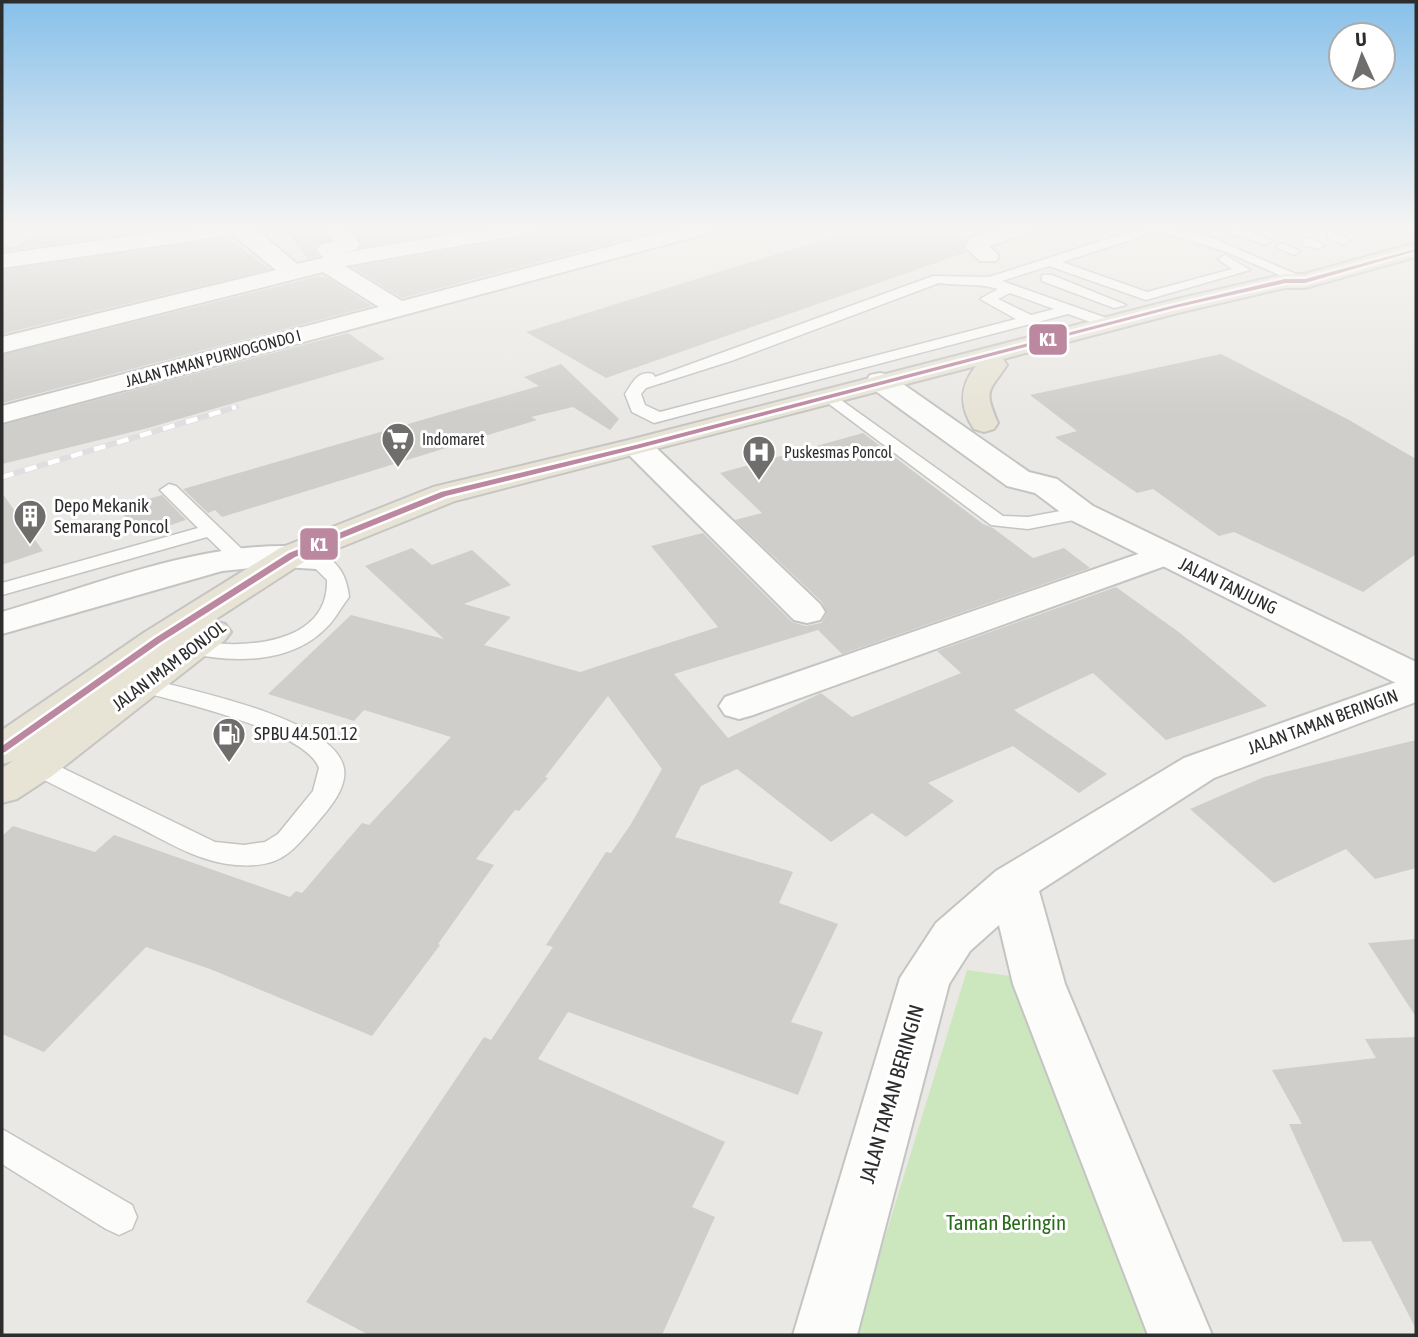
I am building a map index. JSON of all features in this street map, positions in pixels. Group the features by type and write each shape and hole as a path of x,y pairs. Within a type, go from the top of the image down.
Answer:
{"main road":[{"name":"JALAN IMAM BONJOL","path":"902,382 1113,314 1241,289"},
{"name":"JALAN IMAM BONJOL","path":"2,750 158,640 314,551 386,514 444,494 638,447 827,395 994,365 1284,289"},
{"path":"984,423 974,401 981,375 994,365"},
{"name":"JALAN IMAM BONJOL","path":"2,788 37,766 314,551"}],"street":[{"path":"2,345 228,289"},
{"path":"370,289 398,309"},
{"name":"JALAN TAMAN PURWOGONDO I","path":"2,415 474,289"},
{"name":"JALAN TANJUNG","path":"902,382 984,423 1044,468 1045,486"},
{"name":"JALAN TANJUNG","path":"902,382 1018,480 1045,486 1082,513 1416,677"},
{"path":"638,447 807,612"},
{"path":"2,623 203,564 239,557 314,551"},
{"path":"739,706 1164,555"},
{"name":"JALAN TAMAN BERINGIN","path":"825,1335 925,978 953,937 1013,884 1199,768 1416,688"},
{"path":"1013,884 1039,984 1181,1335"}],"lane":[{"path":"838,311 898,289"},
{"path":"638,384 654,383 726,358 910,289"},
{"path":"1007,289 987,299 1030,320"},
{"path":"1014,289 1067,310 1113,314"},
{"path":"1067,289 1113,314"},
{"path":"1127,289 1146,296 1172,289"},
{"path":"799,326 648,377 638,384 633,394 638,408 654,418 661,417 1067,310"},
{"path":"827,395 998,521 1028,523 1082,513"},
{"path":"169,490 239,557"},
{"path":"2,589 212,530"},
{"path":"192,647 214,653 247,654 295,639 317,624 338,597 337,578 314,551"},
{"path":"37,766 210,851 233,855 260,854 282,846 330,789 333,777 330,759 296,732 143,685"},
{"path":"2,1145 119,1217"}],"green space":[{"name":"Taman Beringin","path":"967,970 1025,978 1094,1141 1168,1335 855,1335"}],"building":[{"path":"2,289 186,289 2,334"},
{"path":"265,289 346,289 372,306 2,403 2,355"},
{"path":"388,289 435,289 402,298"},
{"path":"663,289 860,289 606,378 526,332"},
{"path":"348,333 385,359 148,428 2,464 2,425"},
{"path":"1221,354 1349,420 1416,459 1416,554 1363,592 1234,532 1219,536 1153,489 1137,493 1055,437 1077,431 1030,395"},
{"path":"561,364 619,419 610,430 573,407 531,417 537,420 222,517 215,510 208,513 183,489 539,386 524,377"},
{"path":"863,433 983,524 993,528 1033,558 1064,548 1090,568 842,654 818,630 674,674 728,738 821,693 852,717 961,673 937,651 1116,587 1180,633 1267,706 1166,740 1093,673 1014,710 1107,774 1079,793 1013,746 928,783 954,801 906,837 872,813 831,842 737,769 701,786 675,837 793,872 779,903 838,924 791,1022 823,1032 798,1095 568,1012 538,1059 725,1142 692,1207 715,1217 662,1335 369,1335 306,1302 484,1037 491,1040 553,947 546,945 606,852 611,853 631,824 662,769 608,696 545,777 548,778 519,811 515,810 476,859 494,865 438,944 440,945 372,1036 210,969 146,947 44,1052 2,1034 2,836 13,826 95,852 114,835 290,897 296,891 302,893 362,823 369,825 451,737 364,710 354,721 268,694 351,615 444,639 365,566 412,548 432,565 472,550 511,585 464,604 511,617 484,645 580,672 718,627 651,546 703,533 792,622 806,626 821,623 827,613 822,602 735,520 762,513 720,473"},
{"path":"2,493 43,551 2,565"},
{"path":"162,495 186,520 140,535 118,508"},
{"path":"1416,740 1416,868 1375,879 1346,849 1274,883 1190,809 1264,777"},
{"path":"1416,939 1416,1017 1368,943"},
{"path":"1416,1037 1416,1329 1371,1241 1343,1242 1289,1124 1302,1124 1272,1070 1376,1058 1365,1039"}],"railway":[{"path":"2,477 236,407"}],"transit line":[{"name":"K1","path":"2,750 158,640 292,555 444,494 638,447 1249,289"}],"place":[{"name":"Indomaret","path":"398,469"},
{"name":"Puskesmas Poncol","path":"759,482"},
{"name":"Depo Mekanik Semarang Poncol","path":"30,546"},
{"name":"SPBU 44.501.12","path":"229,764"}]}
